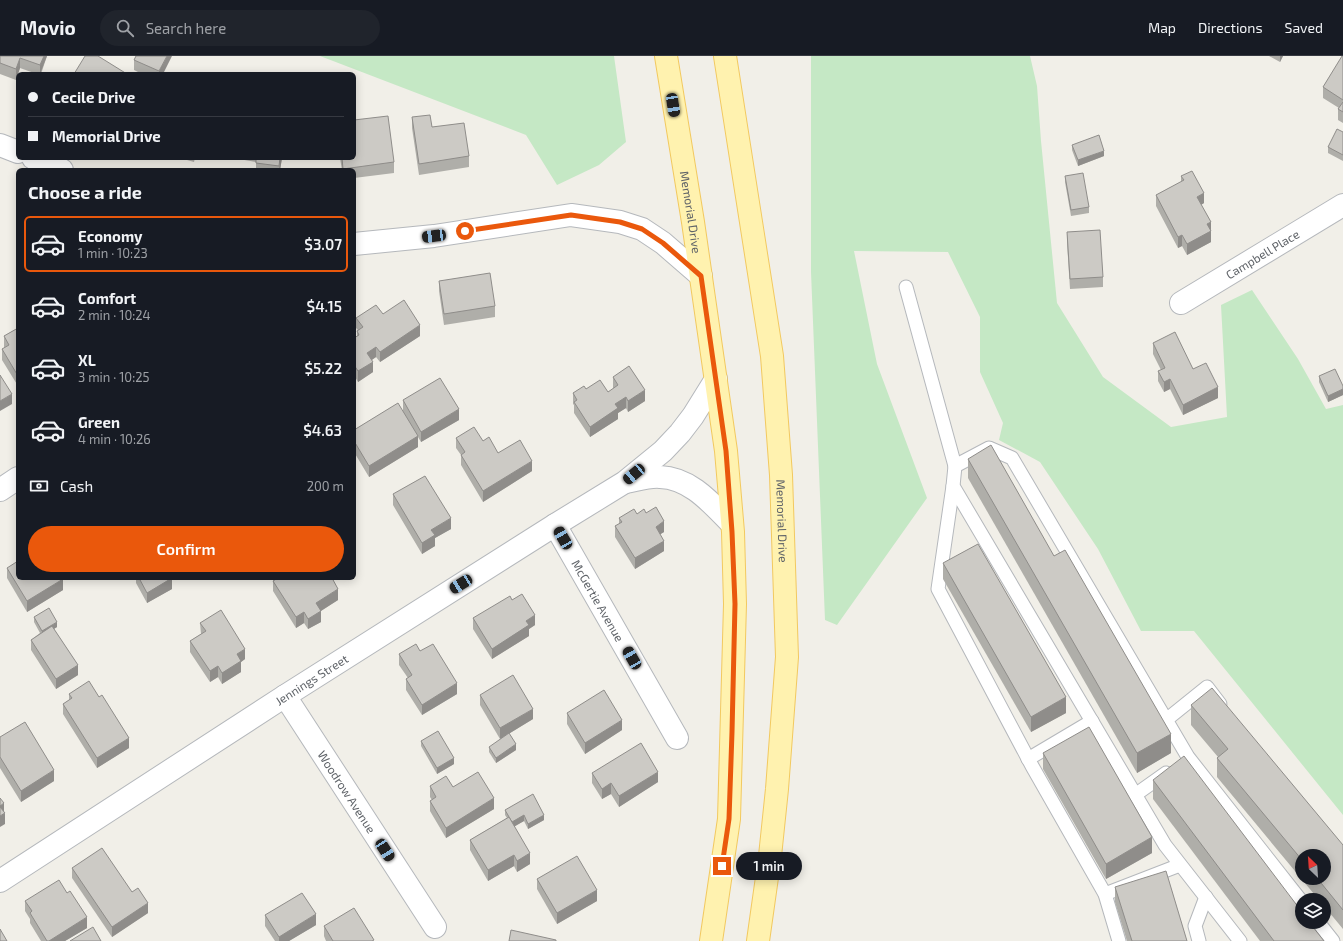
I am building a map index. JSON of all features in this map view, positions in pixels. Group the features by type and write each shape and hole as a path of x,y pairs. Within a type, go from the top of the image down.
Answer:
{"main road":[{"name":"Memorial Drive","path":"666,56 716,379 726,451 732,524 735,604 729,819 711,941"},
{"name":"Memorial Drive","path":"725,56 772,356 781,475 787,657 783,718 770,856 758,941"}],"street":[{"path":"0,145 16,151"},
{"path":"38,160 57,168"},
{"name":"Campbell Place","path":"1181,303 1343,205"},
{"path":"356,244 434,236 571,215 620,222 642,229 663,243 701,276"},
{"name":"Jennings Street","path":"0,881 285,696 625,482 663,450 680,433 693,416 716,379"},
{"name":"Jennings Street","path":"625,482 649,477 661,477 680,481 704,496 732,524"},
{"path":"0,490 16,479"},
{"name":"McGertie Avenue","path":"555,525 677,738"},
{"name":"Woodrow Avenue","path":"285,696 435,927"}],"lane":[{"path":"906,287 955,466 954,486 938,589 1028,758 1105,894 1119,941"},
{"path":"955,466 989,448 1012,458 1188,757 1295,893"},
{"path":"954,486 1165,845 1240,941"},
{"path":"1166,720 1207,687 1227,712"},
{"path":"1028,758 1092,721"},
{"path":"1135,795 1188,757"},
{"path":"1105,894 1180,865"},
{"path":"1199,941 1195,926 1206,897"},
{"path":"1324,929 1333,941"}],"green space":[{"path":"320,56 614,56 626,142 599,165 557,185 526,135"},
{"path":"811,56 1030,56 1037,86 1057,303 1103,377 1171,427 1227,417 1221,305 1252,290 1298,359 1326,409 1343,405 1343,815 1194,631 1141,631 1098,549 1040,462 999,440 1003,423 980,372 980,317 948,252 854,251 877,364 927,498 837,625 825,620 811,272"}],"building":[{"path":"0,56 44,56 40,65 20,58 16,69 0,63"},
{"path":"85,56 98,56 124,72 75,72"},
{"path":"136,56 167,56 159,71 134,60"},
{"path":"1343,56 1343,100 1323,87"},
{"path":"1343,102 1343,112 1338,109"},
{"path":"430,115 432,127 464,123 469,156 419,164 412,117"},
{"path":"388,116 394,162 343,168 342,160 356,160 356,120"},
{"path":"1337,129 1343,132 1343,155 1328,147"},
{"path":"1099,135 1104,151 1078,160 1072,145"},
{"path":"256,160 280,160 279,166 256,163"},
{"path":"1192,171 1204,193 1197,197 1211,222 1207,224 1211,231 1187,244 1182,235 1178,237 1156,195 1184,180 1181,176"},
{"path":"1083,173 1089,207 1071,210 1065,176"},
{"path":"1100,230 1103,277 1070,279 1067,232"},
{"path":"490,273 495,306 444,314 439,281"},
{"path":"404,300 420,325 380,352 376,347 367,353 373,362 358,371 356,368 356,337 359,335 357,331 363,327 356,318 376,305 383,314"},
{"path":"16,329 16,373 2,349 9,345 4,336"},
{"path":"1175,332 1193,369 1206,363 1218,387 1183,405 1170,379 1164,382 1158,371 1165,368 1153,343"},
{"path":"629,366 645,390 628,401 626,397 615,404 618,408 590,427 574,402 577,400 573,393 584,386 586,389 600,380 608,392 618,385 613,377"},
{"path":"1335,369 1343,389 1328,396 1319,376"},
{"path":"0,375 12,394 0,401"},
{"path":"440,378 459,409 421,432 403,400"},
{"path":"398,403 418,436 369,466 356,444 356,429"},
{"path":"474,427 483,441 489,437 498,453 520,440 532,461 483,491 461,455 465,452 456,438"},
{"path":"991,445 1054,556 1065,550 1171,734 1137,753 968,459"},
{"path":"425,476 451,518 431,530 435,535 422,543 393,494"},
{"path":"656,507 664,521 656,527 664,541 635,558 615,526 622,522 619,518 634,509 637,514 644,509 646,513"},
{"path":"978,544 1066,697 1031,717 943,563"},
{"path":"16,562 16,580 61,580 27,601 7,568"},
{"path":"140,580 169,580 147,593"},
{"path":"333,580 338,589 316,603 321,611 308,619 304,612 296,617 273,581"},
{"path":"522,594 535,615 526,621 529,625 492,649 473,618 510,596 512,600"},
{"path":"49,608 57,622 42,631 34,617"},
{"path":"221,610 245,649 237,654 241,661 222,673 218,666 210,671 190,641 206,631 200,623"},
{"path":"52,626 78,665 56,679 31,640"},
{"path":"416,644 420,651 433,644 457,683 422,705 406,679 412,675 399,654"},
{"path":"513,675 533,709 500,728 480,695"},
{"path":"89,681 99,697 102,695 129,738 97,758 63,704 72,698 69,694"},
{"path":"1212,688 1343,845 1343,910 1331,895 1331,893 1329,893 1323,885 1331,885 1331,849 1295,849 1295,852 1217,758 1228,749 1191,705"},
{"path":"604,690 622,720 585,743 567,713"},
{"path":"25,722 54,770 21,791 0,757 0,737"},
{"path":"1089,727 1152,837 1106,864 1043,753"},
{"path":"438,731 454,758 437,768 421,741"},
{"path":"509,733 516,744 496,758 489,747"},
{"path":"641,743 658,772 619,796 611,783 602,789 592,773"},
{"path":"1184,756 1295,903 1295,929 1315,929 1324,941 1274,941 1153,780"},
{"path":"478,772 494,798 446,828 430,801 436,797 430,786 446,776 453,787"},
{"path":"533,794 544,815 528,824 524,815 512,822 505,810"},
{"path":"0,798 4,803 0,806"},
{"path":"0,807 5,813 0,816"},
{"path":"509,817 530,853 517,861 514,855 488,870 470,840"},
{"path":"102,848 132,892 138,888 148,903 112,927 72,868"},
{"path":"577,856 597,890 557,913 537,879"},
{"path":"1166,871 1187,941 1132,941 1115,887"},
{"path":"59,880 67,893 70,891 87,917 47,941 30,913 32,911 25,901"},
{"path":"302,893 316,914 279,937 265,915"},
{"path":"354,908 374,940 333,941 324,926"},
{"path":"93,927 101,941 70,941"},
{"path":"0,929 7,941 0,941"},
{"path":"511,930 556,940 556,941 509,941"}],"route":[{"path":"465,231 571,215 620,222 642,229 663,243 701,276 726,451 732,532 735,604 729,819 722,866"}]}
